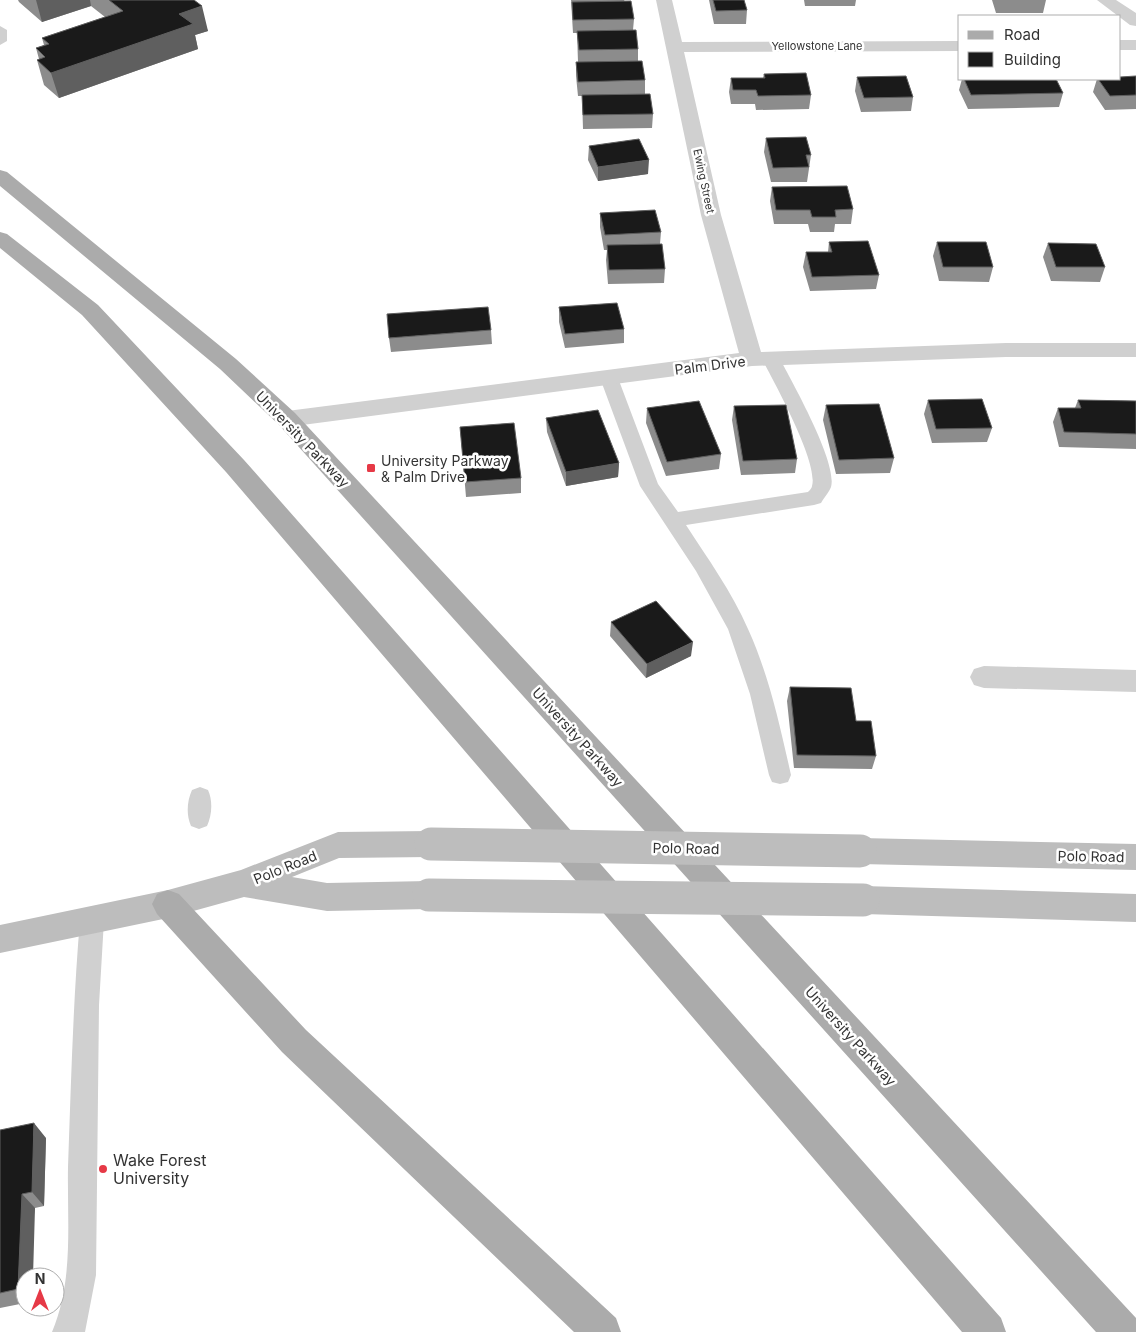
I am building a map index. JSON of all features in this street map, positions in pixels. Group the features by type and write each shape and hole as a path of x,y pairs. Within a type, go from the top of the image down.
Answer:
{"main road":[{"name":"University Parkway","path":"0,176 228,364 287,419 1122,1332"},
{"path":"0,238 90,310 235,466 987,1332"},
{"name":"Polo Road","path":"0,939 168,904 244,884 338,845 430,844 1136,857"},
{"name":"Polo Road","path":"244,884 327,897 428,895 863,900 1136,908"},
{"path":"168,904 294,1041 602,1332"}],"street":[{"name":"Ewing Street","path":"664,0 711,215 761,359"},
{"path":"1105,0 1136,21"},
{"path":"1121,45 1136,45"},
{"name":"Yellowstone Lane","path":"675,47 958,46"},
{"name":"Palm Drive","path":"287,419 761,359 1006,350 1136,350"},
{"path":"984,677 1136,681"}],"lane":[{"path":"0,30 0,41"},
{"path":"673,520 814,498 822,486 822,470 794,402 761,359"},
{"path":"609,378 649,486 716,586 745,645 761,695 780,775"},
{"path":"67,1332 71,1330 82,1275 86,1005 92,920"}],"building":[{"path":"109,0 194,0 202,6 179,14 193,24 51,73 37,60 45,57 36,48 49,44 42,38 123,11"},
{"path":"713,0 744,0 747,10 716,11"},
{"path":"631,1 634,19 573,20 572,2"},
{"path":"636,30 638,49 579,50 577,31"},
{"path":"642,61 645,80 578,82 576,62"},
{"path":"806,73 811,95 758,96 756,90 733,90 731,78 765,78 764,74"},
{"path":"906,76 913,97 864,98 857,77"},
{"path":"1136,76 1136,95 1110,96 1099,80 1121,80 1121,77"},
{"path":"964,80 1056,80 1063,93 971,95"},
{"path":"650,94 653,114 583,115 582,95"},
{"path":"806,137 811,155 806,155 809,167 773,168 766,138"},
{"path":"639,139 649,160 598,167 589,146"},
{"path":"847,186 853,209 835,210 836,217 812,217 810,210 776,210 772,187"},
{"path":"655,210 661,232 605,235 600,213"},
{"path":"868,241 879,275 812,277 806,252 832,252 829,242"},
{"path":"937,242 986,242 993,267 943,267"},
{"path":"1048,243 1096,244 1105,267 1056,267"},
{"path":"662,244 665,269 609,270 607,245"},
{"path":"617,303 624,329 565,334 559,307"},
{"path":"488,307 491,330 389,338 387,314"},
{"path":"982,399 992,428 936,429 928,400"},
{"path":"1078,400 1136,401 1136,434 1064,432 1058,408 1081,408"},
{"path":"699,401 721,454 667,462 647,408"},
{"path":"879,404 894,458 839,460 826,405"},
{"path":"786,405 797,459 743,461 734,406"},
{"path":"598,410 619,463 566,472 546,418"},
{"path":"514,423 521,478 465,482 460,427"},
{"path":"656,601 693,642 647,664 611,622"},
{"path":"790,687 851,688 856,721 871,721 876,756 797,755"},
{"path":"34,1123 32,1192 22,1194 19,1267 15,1267 15,1290 0,1293 0,1130"}],"place":[{"name":"University Parkway & Palm Drive","path":"371,468"},
{"name":"Wake Forest University","path":"103,1169"}]}
